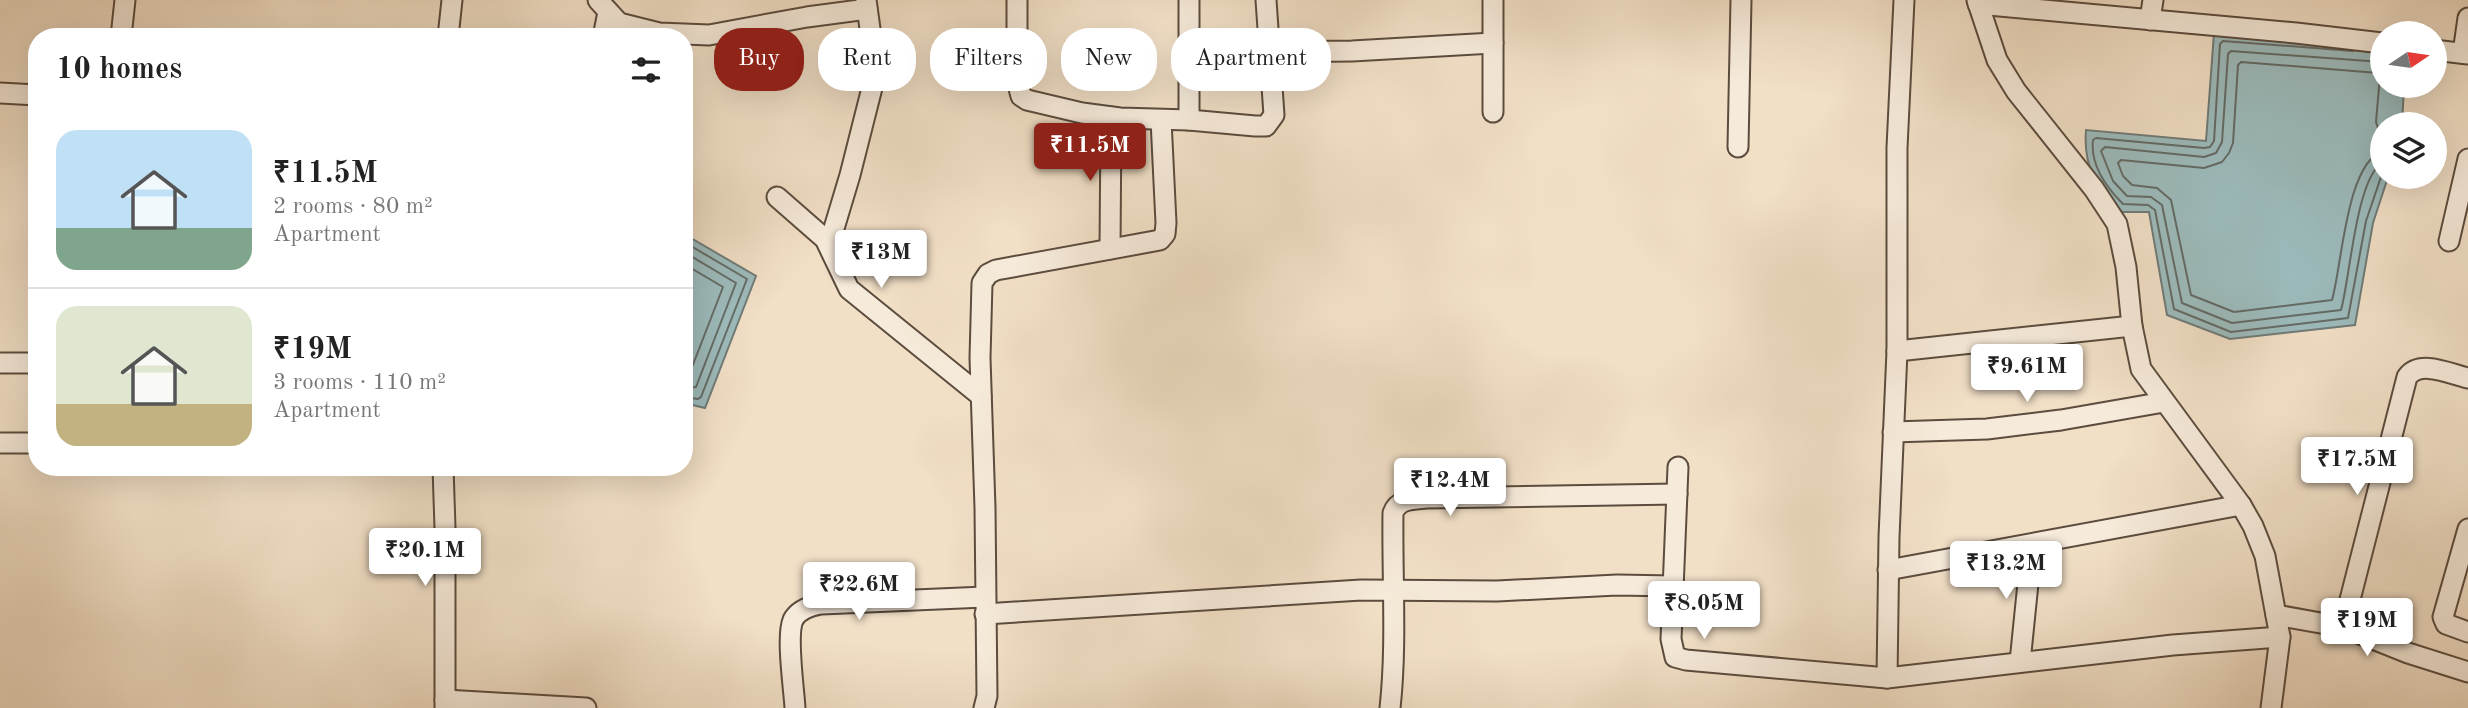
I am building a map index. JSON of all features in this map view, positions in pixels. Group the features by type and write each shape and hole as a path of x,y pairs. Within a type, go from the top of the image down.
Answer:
{"street":[{"path":"122,28 125,0"},
{"path":"449,28 452,0"},
{"path":"1017,0 1017,81 1021,96 1027,100 1111,117 1266,125 1273,115 1272,91"},
{"path":"1189,0 1189,120"},
{"path":"1266,0 1268,28"},
{"path":"1493,0 1493,112"},
{"path":"1738,147 1741,0"},
{"path":"1887,678 1896,351 1897,148 1904,0"},
{"path":"2271,708 2280,637 2265,556 2253,526 2241,505 2141,369 2117,224 2094,189 2016,91 1997,60 1978,2 2152,10 2370,41"},
{"path":"693,34 709,35 867,5 876,72 829,245"},
{"path":"603,6 619,23 639,28"},
{"path":"603,6 603,28"},
{"path":"2447,52 2465,54 2468,18"},
{"path":"1331,51 1493,43"},
{"path":"0,93 28,95"},
{"path":"1110,249 1111,117"},
{"path":"985,708 982,283 988,274 996,270 1160,240 1165,234 1161,120"},
{"path":"2449,241 2468,159"},
{"path":"777,197 811,225 829,245 849,289 981,396"},
{"path":"1896,351 2132,326"},
{"path":"0,363 28,363"},
{"path":"2343,627 2407,377 2412,370 2420,368 2468,378"},
{"path":"1893,432 1987,429 2061,420 2164,402"},
{"path":"0,443 28,443"},
{"path":"1678,467 1671,639 1675,657 1887,678 2173,645 2280,637"},
{"path":"443,476 445,704 586,708"},
{"path":"1390,708 1394,672 1392,590 1393,513 1396,506 1402,502 1427,498 1677,494"},
{"path":"1888,570 2241,505"},
{"path":"2468,529 2443,617 2446,624 2468,632"},
{"path":"2020,662 2032,544"},
{"path":"795,708 790,634 793,620 801,612 821,604 985,605 1347,591 1497,591 1617,585 1673,586"},
{"path":"2276,615 2343,627 2468,673"}],"water":[{"path":"2214,33 2370,45 2370,98 2403,98 2403,112 2370,112 2370,189 2384,189 2373,223 2355,325 2230,339 2167,315 2149,212 2122,212 2098,185 2089,166 2086,130 2206,141"},
{"path":"693,239 756,276 705,408 693,405"}]}
